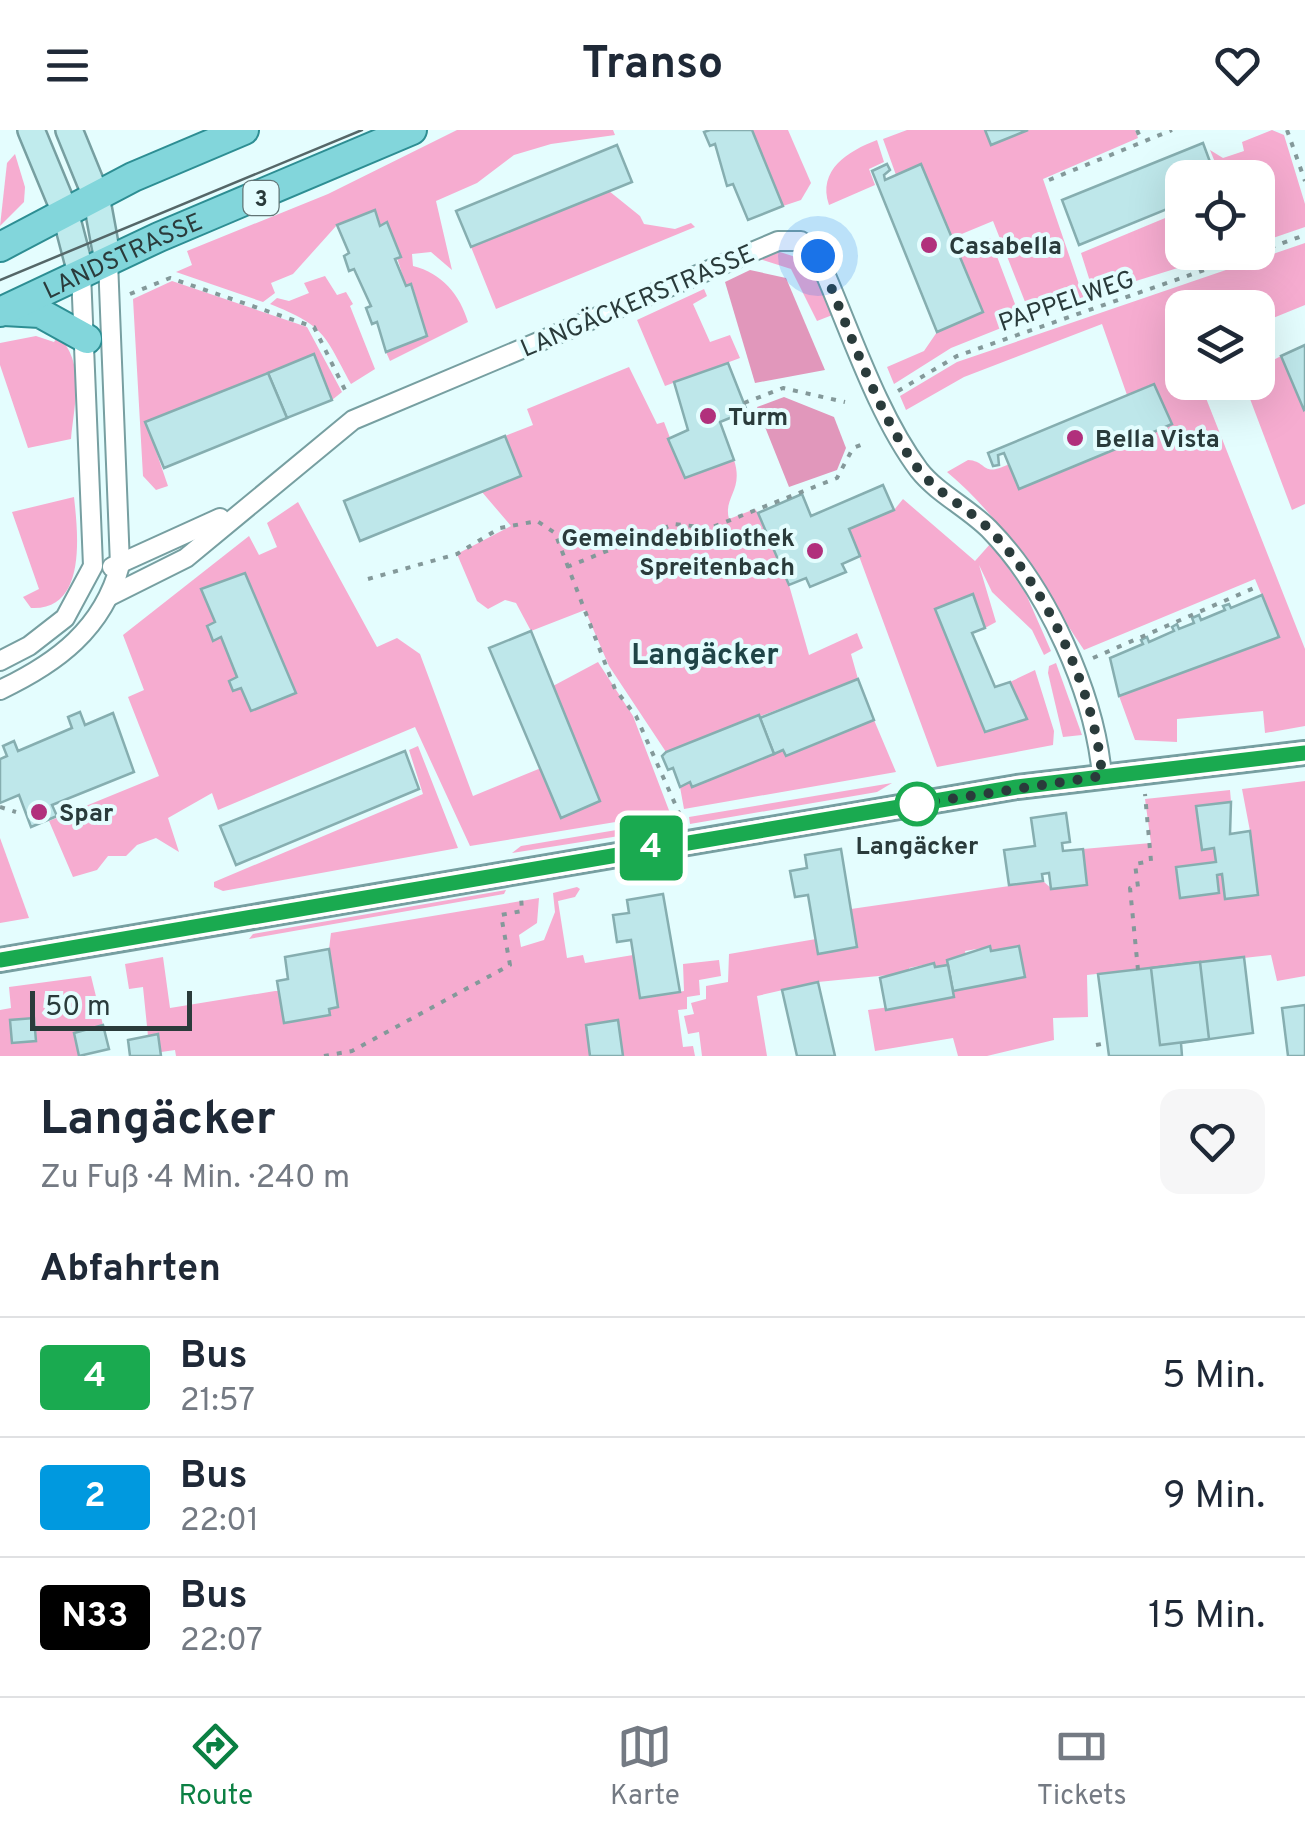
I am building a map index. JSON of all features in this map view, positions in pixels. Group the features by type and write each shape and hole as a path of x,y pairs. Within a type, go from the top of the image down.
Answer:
{"main road":[{"path":"31,130 64,212 81,273"},
{"path":"69,130 96,196 108,260"},
{"path":"0,247 96,196 244,130"},
{"name":"LANDSTRASSE","path":"1,312 108,260 412,130"},
{"path":"1,312 40,313 87,339"}],"street":[{"name":"LANGÄCKERSTRASSE","path":"110,596 186,558 247,504 354,420 778,241 801,241 818,256 881,399 920,471 992,532 1034,592 1075,666 1099,741 1102,776"},
{"path":"0,690 42,670 90,628 110,596 120,565 108,260"},
{"path":"0,661 56,626 78,600 94,558 81,273"},
{"name":"LANGÄCKERSTRASSE","path":"90,574 120,565 247,504"},
{"path":"90,574 110,596"},
{"path":"0,960 680,843 1102,776 1305,754"}],"path":[{"path":"1138,130 1142,142"},
{"path":"1049,180 1172,130"},
{"path":"1287,130 1305,181"},
{"name":"PAPPELWEG","path":"1275,246 1305,236"},
{"name":"PAPPELWEG","path":"894,393 957,356 1205,270"},
{"path":"126,296 170,278 314,327 346,394"},
{"path":"744,403 782,388 845,402"},
{"path":"567,567 674,524 710,528 837,478 854,448 863,444"},
{"path":"368,579 457,554 500,528 537,522 555,533 615,689 636,716 680,815"},
{"path":"1075,666 1254,588"},
{"path":"1138,970 1130,888 1138,887 1135,864 1150,861 1145,794"},
{"path":"0,807 16,812"},
{"path":"324,1056 352,1051 510,965 501,915 522,911 521,896"},
{"path":"1096,1045 1107,1043"}],"shaded area":[{"path":"457,130 613,130 615,135 551,144 514,155 477,183 436,201 452,270 431,252 412,254 413,266 448,286 468,322 390,361 386,352 427,335 412,284 406,286 386,223 380,226 375,210 337,225 293,274 271,283 275,293 263,302 176,272 192,265 187,251 328,194"},
{"path":"752,130 788,130 811,183 801,200 783,206"},
{"path":"907,130 1135,130 1138,138 1043,179 1084,299 1031,317 993,221 952,238 921,164 896,175 883,139"},
{"path":"1272,130 1284,135 1305,204 1305,227 1275,237 1275,160 1214,160 1210,150 1223,158 1244,151 1242,142"},
{"path":"877,140 884,162 869,169 875,185 829,205 826,193 831,172 846,156"},
{"path":"15,154 25,187 24,202 0,226 7,163"},
{"path":"609,191 640,216 644,224 675,229 691,223 695,227 496,309 471,247"},
{"path":"1165,218 1165,270 1171,270 1094,294 1081,253"},
{"path":"990,238 1021,320 951,348 894,384 887,367 924,351 937,332 983,312 958,251"},
{"path":"1305,243 1305,305 1275,317 1275,290 1168,290 1226,270 1275,270 1275,253"},
{"path":"780,252 808,261 835,314 817,321 791,269 760,259"},
{"path":"750,270 786,278 825,370 755,383 725,282"},
{"path":"325,276 337,295 346,292 353,304 350,306 375,369 351,384 335,354 313,326 270,304 277,298 289,301 309,293 304,283"},
{"path":"172,281 307,327 342,392 332,400 313,354 146,422 168,486 156,490 143,476 133,299"},
{"path":"704,289 707,296 693,304 710,342 730,335 740,358 665,386 637,320"},
{"path":"1165,291 1165,400 1207,400 1305,649 1305,726 1265,733 1263,711 1177,719 1177,742 1135,740 1119,696 1279,637 1255,579 1084,650 1005,533 947,472 968,460 994,469 1123,446 1172,424 1154,384 1127,395 1102,324 964,377 906,410 900,396 957,362"},
{"path":"36,336 54,342 58,336 67,346 75,371 76,398 71,439 28,448 0,365 0,343"},
{"path":"1281,356 1305,409 1305,504 1292,510 1250,400 1275,400 1275,359"},
{"path":"629,367 657,424 664,422 685,477 734,460 737,479 729,519 755,509 758,513 789,585 809,655 857,633 863,648 851,654 858,679 666,752 609,666 585,610 531,631 516,603 505,600 488,609 477,601 457,554 511,526 482,492 521,476 505,436 533,425 527,409"},
{"path":"784,397 834,417 846,448 837,470 789,487 757,407"},
{"path":"74,497 77,549 70,584 62,597 49,606 31,608 23,597 39,589 12,512"},
{"path":"903,499 975,561 991,543 1026,594 1051,651 1044,655 1032,630 992,592 979,565 996,622 985,628 973,594 936,609 984,732 1026,719 1010,682 1035,670 1054,731 1053,745 937,767 849,529 894,510"},
{"path":"298,502 377,647 397,638 420,654 473,796 541,768 561,817 599,801 553,686 598,662 633,716 670,813 470,846 415,727 218,810 212,793 168,818 179,852 156,838 137,845 126,856 108,856 97,870 73,877 49,821 159,776 128,697 144,690 123,635 249,536 259,555 277,547 267,523"},
{"path":"1056,663 1082,735 1063,737 1048,673 1049,666"},
{"path":"874,720 896,772 684,809 680,787 690,782 693,787 783,750 786,755"},
{"path":"418,746 458,848 223,891 214,887 214,882 423,794 409,750"},
{"path":"1305,781 1305,976 1277,981 1271,955 1087,975 1088,1017 1053,1018 1054,1040 987,1056 958,1056 953,1038 875,1051 868,1010 953,998 953,991 1025,977 1019,946 991,951 989,947 965,951 966,956 948,960 948,965 935,967 933,963 909,968 909,973 818,982 757,996 767,1056 702,1056 699,1032 688,1034 684,1016 694,1014 691,1003 706,999 706,986 728,982 729,954 816,939 851,909 1043,881 1052,889 1087,885 1083,849 1151,843 1145,799 1230,790 1231,802 1197,807 1201,849 1214,848 1216,862 1177,867 1181,898 1219,893 1217,875 1222,874 1225,899 1250,831 1242,789"},
{"path":"892,783 877,792 690,824 689,817"},
{"path":"676,820 676,827 512,853 521,846"},
{"path":"0,838 29,918 0,923"},
{"path":"580,889 575,897 558,901 567,958 583,955 585,963 633,955 641,998 684,991 683,964 719,960 721,976 699,980 700,995 687,997 687,1009 678,1010 683,1047 693,1046 695,1056 623,1056 618,1021 590,1056 176,1056 175,1050 161,1052 157,1035 148,1036 143,987 129,989 125,964 163,957 170,1008 279,991 285,1023 330,1015 329,1009 338,1007 329,949 331,933 539,898 537,923 519,935 521,947 544,940 555,912 553,893"},
{"path":"506,890 504,894 249,939 253,934"},
{"path":"91,976 103,1025 74,1033 79,1056 0,1056 0,1010 11,1008 9,987"}],"building":[{"path":"752,130 783,206 748,220 733,184 727,186 715,144 710,146 704,132"},
{"path":"985,130 1028,130 991,145"},
{"path":"1203,143 1209,160 1165,160 1165,210 1079,245 1062,200"},
{"path":"617,145 632,182 471,247 456,211"},
{"name":"Casabella","path":"887,164 890,170 884,175 885,180 921,164 983,312 937,332 872,171"},
{"path":"375,210 380,226 387,222 401,257 395,259 406,286 411,284 427,336 386,352 377,322 372,324 366,308 371,306 354,269 349,271 344,256 349,253 337,225"},
{"path":"1305,345 1305,409 1304,410 1281,356"},
{"path":"314,354 332,400 287,418 268,373"},
{"name":"Turm","path":"728,363 747,411 720,422 734,460 685,478 668,439 688,430 674,382"},
{"path":"268,373 287,418 164,468 145,422"},
{"name":"Bella Vista","path":"1154,384 1172,424 1133,441 1131,436 1121,441 1123,446 1019,489 1004,453 998,455 999,465 993,466 988,453"},
{"path":"505,436 521,476 360,541 344,501"},
{"path":"883,485 894,510 849,529 860,556 842,564 846,572 810,587 806,578 789,585 758,513 802,494 811,516"},
{"path":"245,573 296,693 251,711 241,688 233,691 229,681 237,677 221,637 213,641 207,626 215,622 201,589"},
{"path":"973,594 985,628 972,633 995,687 1010,682 1027,719 985,732 935,609"},
{"path":"1262,595 1279,637 1119,696 1110,658 1143,644 1141,640 1147,637 1149,642 1174,631 1172,627 1177,624 1179,629 1194,623 1192,618 1199,615 1201,620 1225,610 1223,606 1229,604 1231,608"},
{"path":"531,631 600,801 561,818 489,648"},
{"path":"858,679 874,720 786,756 783,750 774,754 760,718"},
{"path":"80,712 85,725 113,713 134,772 52,805 57,816 31,827 19,795 0,803 0,759 7,756 3,746 14,741 18,751 72,728 68,717"},
{"path":"759,715 774,754 692,787 690,782 680,787 673,768 668,770 662,756 666,752"},
{"path":"405,751 419,789 236,865 220,826"},
{"path":"1231,802 1230,834 1250,831 1258,895 1225,899 1222,874 1217,875 1219,893 1180,898 1176,867 1216,862 1214,848 1202,850 1196,806"},
{"path":"1066,813 1070,842 1062,843 1063,851 1083,849 1087,885 1051,889 1049,873 1042,874 1043,881 1009,885 1004,850 1035,846 1031,818"},
{"path":"841,849 857,947 818,954 808,895 795,897 790,871 807,868 805,855"},
{"path":"663,894 680,992 640,998 631,940 617,942 613,915 629,913 627,900"},
{"path":"990,946 991,951 1019,946 1025,977 953,991 947,960"},
{"path":"329,949 338,1007 329,1009 330,1015 284,1023 277,981 288,979 285,957"},
{"path":"1244,957 1253,1033 1181,1043 1182,1056 1109,1056 1098,974"},
{"path":"1200,962 1209,1039 1160,1045 1151,968"},
{"path":"934,963 935,967 948,965 954,997 886,1010 880,978"},
{"path":"818,982 835,1056 797,1056 782,990"},
{"path":"1305,1005 1305,1056 1288,1056 1282,1008"},
{"path":"34,1018 36,1041 12,1043 10,1020"},
{"path":"618,1020 623,1056 590,1056 586,1025"},
{"path":"103,1025 109,1049 79,1056 74,1033"},
{"path":"158,1034 161,1056 130,1056 128,1040"}],"tram line":[{"path":"0,280 362,130"}],"bus line":[{"name":"4","path":"0,960 1017,787 1305,753"}],"place":[{"name":"Casabella","path":"929,245"},
{"name":"Turm","path":"708,416"},
{"name":"Bella Vista","path":"1075,438"},
{"name":"Gemeindebibliothek Spreitenbach","path":"815,551"},
{"name":"Langäcker","path":"917,804"},
{"name":"Spar","path":"39,812"}],"district":[{"name":"Langäcker","path":"705,654"}],"route":[{"path":"818,256 896,431 920,471 992,532 1034,592 1074,661 1099,741 1102,776 917,804"}]}
